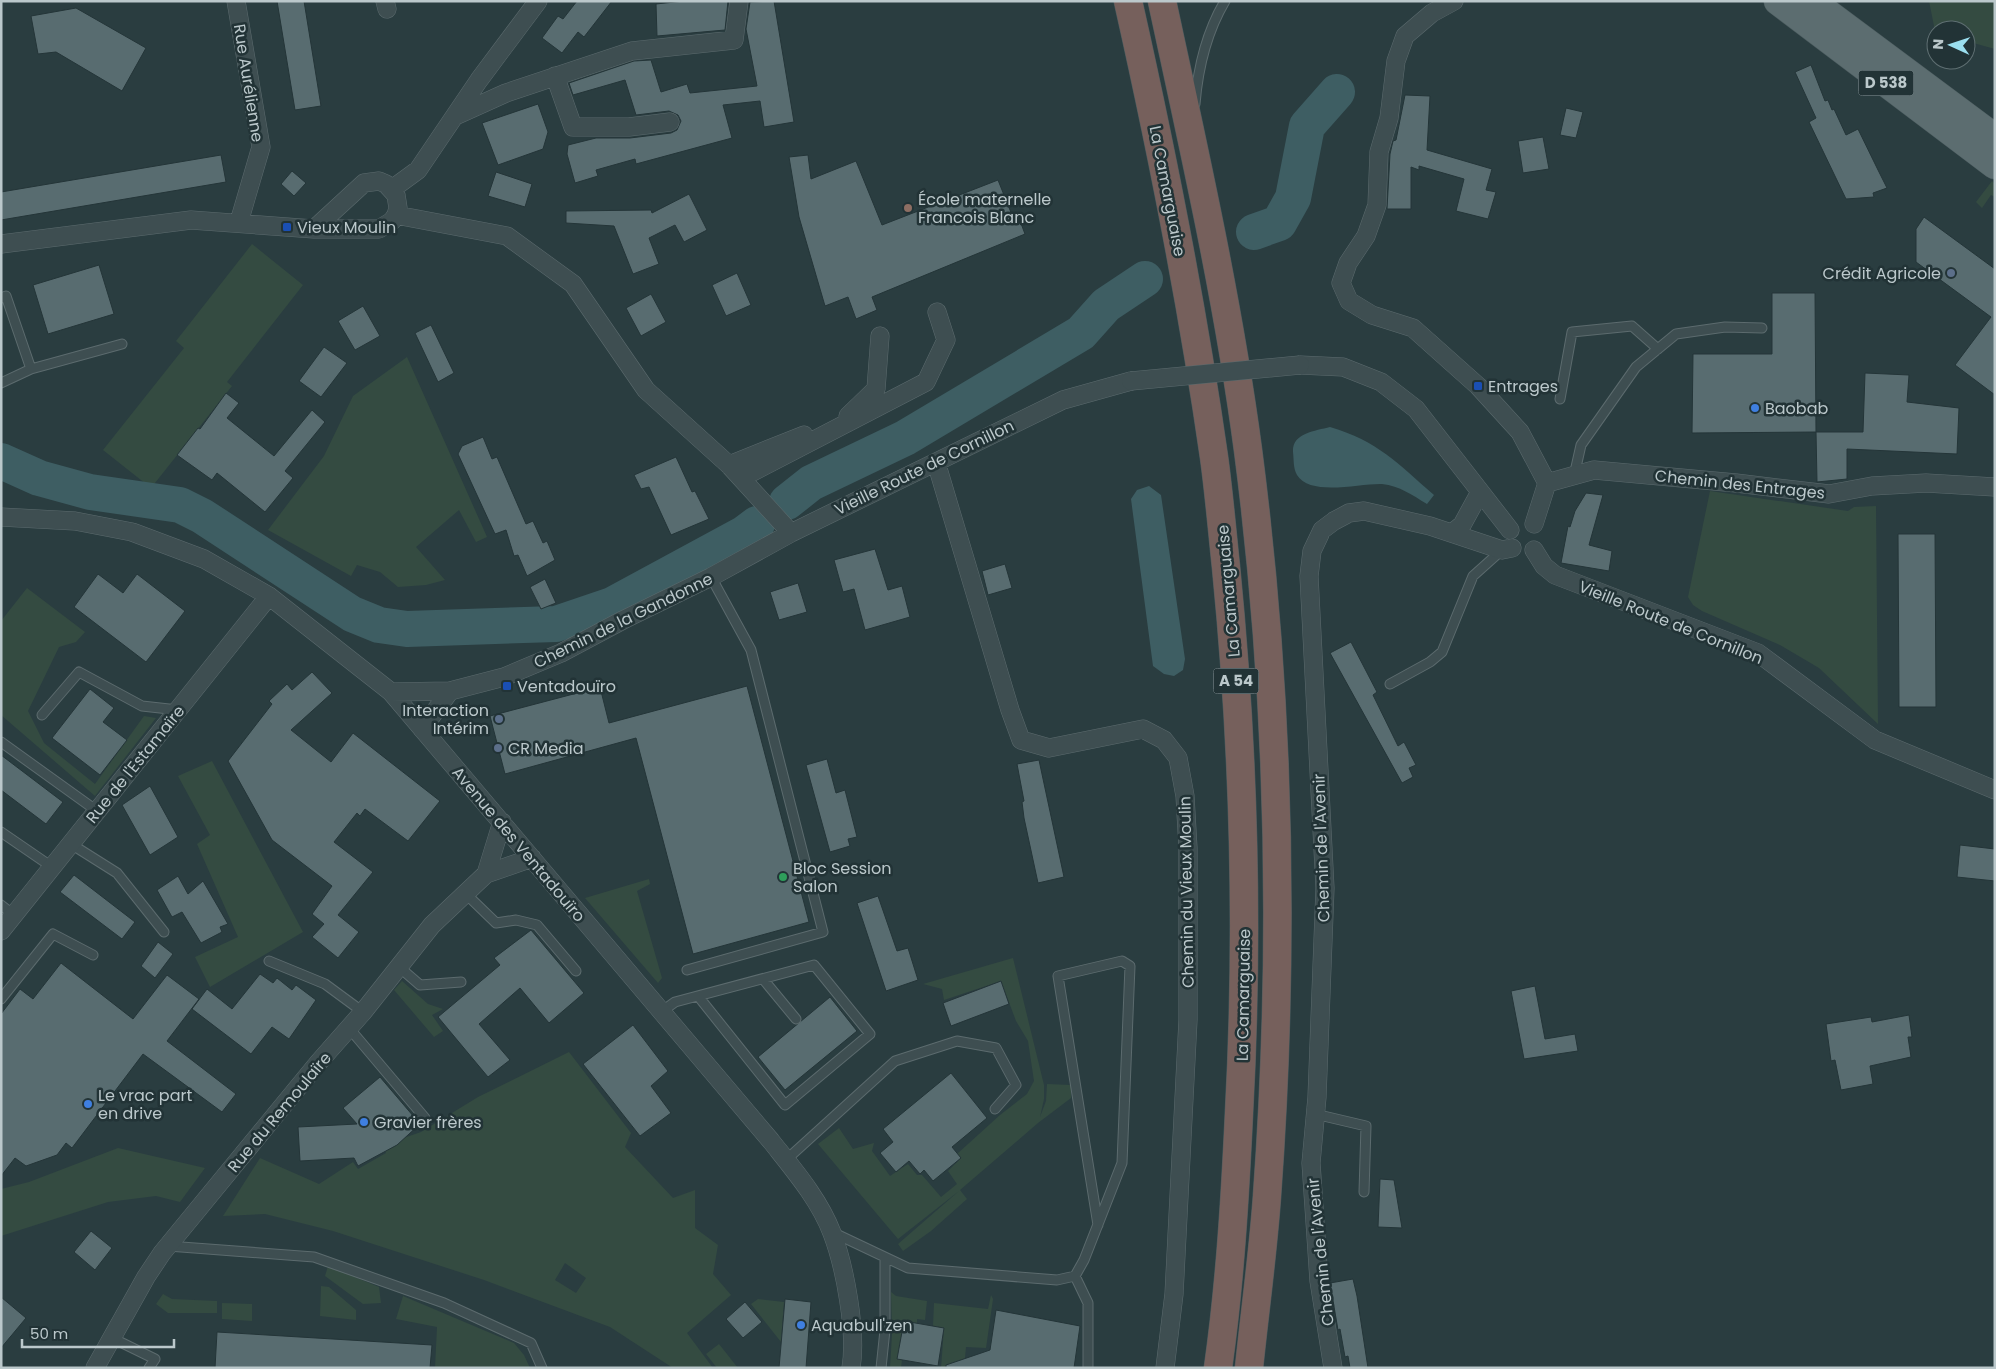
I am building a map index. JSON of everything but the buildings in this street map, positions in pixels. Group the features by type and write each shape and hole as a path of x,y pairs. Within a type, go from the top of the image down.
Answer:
{"highway":[{"name":"La Camarguaise","path":"1128,1 1162,153 1191,306 1215,460 1232,630 1240,738 1245,863 1245,998 1233,1229 1218,1368"},
{"name":"La Camarguaise","path":"1162,1 1224,300 1248,450 1265,619 1273,744 1276,995 1267,1196 1249,1368"}],"main road":[{"name":"D 538","path":"1778,1 1995,165"},
{"name":"D 538","path":"1811,1 1995,138"}],"street":[{"name":"Rue Aurélienne","path":"236,1 260,147 239,222"},
{"path":"392,189 418,170 478,80 538,1"},
{"path":"455,116 506,93 632,51 734,40 739,1"},
{"path":"1454,1 1432,13 1405,36 1396,61 1389,118 1379,152 1377,205 1366,236 1348,263 1341,283 1349,301 1372,315 1413,328 1478,386 1520,432 1547,484 1534,524 1540,537 1534,550 1525,553 1508,543 1520,521 1534,524"},
{"path":"555,76 573,127 628,127 670,122"},
{"path":"1,244 191,220 239,222 314,229 364,227 379,229 392,221 396,215 398,202 392,189 386,184 372,181 364,183 314,229"},
{"path":"353,193 350,209 357,223 364,227"},
{"path":"396,215 507,236 573,284 646,390 735,472 790,533"},
{"path":"735,472 926,382 946,340 936,312"},
{"path":"735,472 850,415 876,389 880,336"},
{"name":"Vieille Route de Cornillon","path":"790,533 1063,400 1132,381 1300,365 1343,367 1381,382 1416,409 1480,492 1508,543"},
{"name":"Chemin du Vieux Moulin","path":"936,462 1010,710 1021,740 1049,748 1143,728 1164,740 1178,758 1185,796 1188,848 1188,1020 1174,1294 1165,1368"},
{"name":"Chemin des Entrages","path":"1547,484 1594,470 1736,482 1829,494 1872,486 1926,483 1995,487"},
{"path":"1452,533 1462,525 1480,492"},
{"name":"Chemin de l'Avenir","path":"1333,1368 1319,1281 1311,1163 1326,888 1309,576 1312,551 1322,530 1334,520 1349,513 1364,510 1452,533 1508,543"},
{"name":"Avenue des Ventadouïro","path":"1,517 75,521 132,532 204,559 268,596 391,692 804,1183 832,1232 850,1306 853,1357 851,1368"},
{"name":"Chemin de la Gandonne","path":"391,692 450,692 504,677 561,653 711,577 790,533"},
{"name":"Vieille Route de Cornillon","path":"1534,550 1544,566 1555,575 1758,654 1875,740 1995,790"},
{"name":"Rue de l'Estamaïre","path":"1,931 8,910 52,867 268,596"},
{"path":"422,729 450,692"},
{"path":"486,874 502,822"},
{"name":"Rue du Remoulaïre","path":"95,1368 146,1277 168,1246 363,1012 432,924 486,874 532,858"}],"lane":[{"path":"1192,139 1198,72 1216,17 1224,1"},
{"path":"1,298 6,296 31,369"},
{"path":"1560,399 1572,332 1632,326 1658,348"},
{"path":"1574,476 1581,445 1636,367 1658,348 1676,334 1725,327 1762,328"},
{"path":"1,383 31,369 122,344"},
{"path":"1390,684 1430,662 1442,652 1473,576 1508,543"},
{"path":"687,970 823,932 751,650 711,577"},
{"path":"42,715 79,672 142,706 178,710"},
{"path":"1,742 97,811"},
{"path":"1,832 52,867"},
{"path":"71,844 117,873 164,932"},
{"path":"465,893 496,924 516,920 537,925 576,971"},
{"path":"1,999 53,934 93,955"},
{"path":"269,960 325,984 363,1012"},
{"path":"832,1232 885,1259 908,1268 1057,1280 1075,1276 1084,1260 1098,1225 1122,1163 1130,966 1122,962 1058,976 1098,1225"},
{"path":"660,1013 675,1002 814,965 870,1034 785,1106 698,996"},
{"path":"398,966 420,985 461,982"},
{"path":"763,979 796,1019"},
{"path":"349,1028 425,1118"},
{"path":"786,1160 895,1061 957,1041 996,1048 1016,1085 995,1109"},
{"path":"1315,1114 1366,1126 1364,1192"},
{"path":"168,1246 314,1257 444,1303 531,1343 542,1368"},
{"path":"882,1368 885,1259"},
{"path":"1075,1276 1088,1304 1088,1368"},
{"path":"112,1338 155,1359 150,1368"}],"green space":[{"path":"1929,1 1995,1 1995,49 1976,44 1976,20 1933,20"},
{"path":"1992,181 1995,184 1995,197 1991,195 1982,208 1976,202"},
{"path":"252,244 303,285 227,382 232,386 151,488 103,450 184,348 176,341"},
{"path":"407,357 487,537 476,542 459,510 416,547 445,580 426,585 398,587 380,572 357,565 351,576 268,530 324,456 353,396"},
{"path":"1710,491 1848,511 1854,507 1876,506 1878,724 1819,668 1780,645 1702,611 1693,605 1688,597"},
{"path":"27,588 85,632 76,642 59,647 28,711 44,743 95,784 144,716 156,718 95,796 1,715 1,621"},
{"path":"212,761 303,932 210,987 195,957 238,937 197,844 210,835 178,776"},
{"path":"649,879 650,884 637,891 662,978 658,983 585,898"},
{"path":"1013,958 1044,1085 1044,1099 1040,1117 1046,1101 1047,1084 1071,1085 1071,1098 1038,1123 960,1190 967,1199 931,1231 903,1251 898,1244 959,1191 898,1239 818,1144 839,1128 853,1149 874,1143 872,1151 890,1176 908,1164 917,1175 922,1175 941,1197 957,1184 948,1171 961,1158 957,1154 1000,1115 1027,1094 1034,1081 1028,1041 1016,1021 1001,981 944,1000 942,989 923,984"},
{"path":"402,981 428,1004 443,1009 432,1015 443,1031 434,1037 394,990"},
{"path":"569,1052 631,1133 625,1147 673,1198 695,1190 695,1228 718,1245 713,1274 731,1295 687,1333 713,1368 673,1368 610,1327 484,1280 333,1231 265,1214 223,1216 260,1158 319,1184 353,1162 358,1169 386,1153 383,1145 421,1132 478,1097","holes":["565,1263 586,1278 576,1293 555,1280"]},
{"path":"118,1148 205,1168 180,1202 156,1196 108,1202 1,1236 1,1189 29,1182"},
{"path":"328,1266 379,1287 381,1303 363,1304 325,1276"},
{"path":"321,1286 329,1287 356,1310 356,1320 320,1316"},
{"path":"891,1292 896,1296 927,1301 925,1320 917,1319 917,1324 904,1322 897,1359 902,1360 901,1368 890,1368 892,1334"},
{"path":"163,1294 172,1299 217,1301 217,1313 168,1313 156,1304"},
{"path":"991,1295 993,1299 986,1348 966,1347 964,1368 941,1368 944,1328 933,1326 934,1303 988,1309"},
{"path":"403,1296 514,1343 524,1355 530,1368 435,1368 437,1327 396,1319"},
{"path":"758,1299 784,1302 781,1342 751,1304"},
{"path":"222,1303 252,1304 252,1321 222,1319"},
{"path":"719,1344 738,1368 717,1368 706,1354"}],"water":[{"path":"1330,427 1374,446 1434,495 1427,504 1406,491 1388,485 1324,487 1313,486 1304,482 1295,470 1293,452 1296,441 1306,434"},
{"path":"1149,486 1161,495 1185,659 1183,670 1174,676 1164,674 1153,666 1131,499 1137,490"}],"waterway":[{"path":"1254,232 1279,223 1293,198 1307,126 1337,92"},
{"path":"787,502 811,483 905,438 1081,333 1106,305 1145,279"},
{"path":"1,461 39,478 90,492 180,505 202,516 352,614 379,625 407,629 556,624 612,605 745,533 757,524"}],"place":[{"name":"École maternelle Francois Blanc","path":"908,208"},
{"name":"Vieux Moulin","path":"287,227"},
{"name":"Crédit Agricole","path":"1951,273"},
{"name":"Entrages","path":"1478,386"},
{"name":"Baobab","path":"1755,408"},
{"name":"Ventadouïro","path":"507,686"},
{"name":"Interaction Intérim","path":"499,719"},
{"name":"CR Media","path":"498,748"},
{"name":"Bloc Session Salon","path":"783,877"},
{"name":"Le vrac part en drive","path":"88,1104"},
{"name":"Gravier frères","path":"364,1122"},
{"name":"Aquabull'zen","path":"801,1325"}]}
